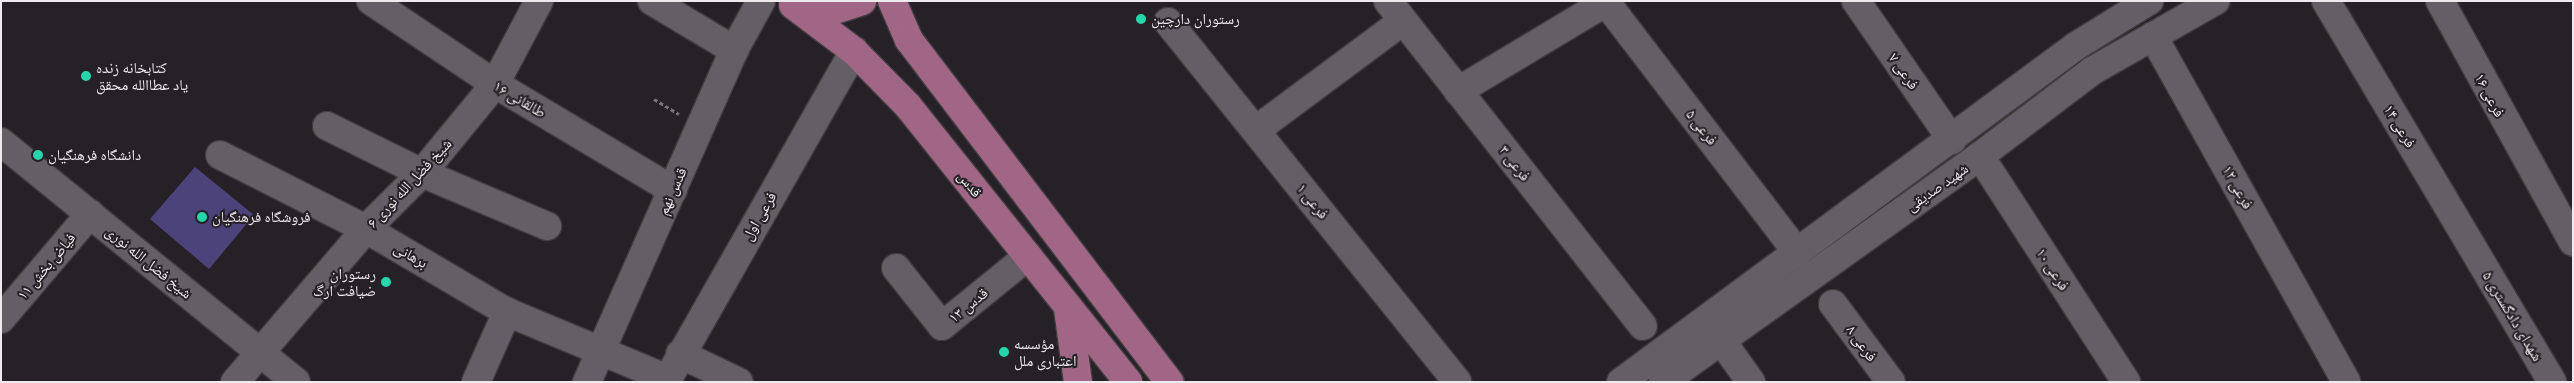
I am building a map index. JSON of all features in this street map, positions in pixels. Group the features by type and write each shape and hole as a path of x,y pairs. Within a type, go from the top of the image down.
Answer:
{"main road":[{"path":"789,3 826,13 862,1"},
{"path":"892,1 909,40 1161,379"},
{"name":"قدس","path":"789,3 854,51 908,106 1128,382"},
{"path":"1067,305 1078,382"}],"street":[{"name":"طالقانی ۱۶","path":"371,1 495,84 673,190"},
{"name":"شیخ فضل الله نوری ۶","path":"235,382 366,229 422,173 495,84 538,1"},
{"path":"652,1 734,50"},
{"name":"قدس نهم","path":"587,382 603,350 734,50 761,1"},
{"name":"فرعی ۷","path":"1856,1 1952,140"},
{"name":"شهید صدیقی","path":"1663,382 1980,156 2092,71 2215,1"},
{"name":"فرعی ۱۴","path":"2326,1 2474,250"},
{"name":"فرعی ۱۶","path":"2440,1 2541,189 2573,242"},
{"path":"1458,91 1606,2"},
{"name":"فرعی ۵","path":"1606,2 1798,253"},
{"name":"شهید صدیقی","path":"1621,382 1952,140 2076,46 2142,3"},
{"path":"1256,130 1395,11"},
{"name":"فرعی ۳","path":"1395,11 1643,326"},
{"name":"فرعی ۱","path":"1168,22 1457,382"},
{"name":"فرعی ۱۲","path":"2153,36 2346,382"},
{"name":"فرعی اول","path":"667,380 680,354 854,51"},
{"path":"327,126 422,173 547,226"},
{"name":"شیخ فضل الله نوری","path":"1,142 294,381"},
{"name":"برهانی","path":"220,155 366,229 507,312 603,350 667,380"},
{"name":"فرعی ۱۰","path":"1980,156 2126,382"},
{"name":"فیاض بخش ۱۱","path":"1,318 90,214"},
{"name":"شهدای دادگستری ۵","path":"2474,250 2552,382"},
{"name":"قدس ۱۳","path":"896,268 942,326 1028,256"},
{"name":"فرعی ۸","path":"1833,304 1891,382"},
{"path":"476,382 507,312"},
{"path":"1721,340 1751,382"},
{"path":"680,354 739,382"}],"building":[{"name":"فروشگاه فرهنگیان","path":"195,167 254,215 209,269 150,219"}],"place":[{"name":"رستوران دارچین","path":"1141,19"},
{"name":"کتابخانه زنده یاد عطاالله محقق","path":"86,76"},
{"name":"دانشگاه فرهنگیان","path":"38,155"},
{"name":"فروشگاه فرهنگیان","path":"202,217"},
{"name":"رستوران ضیافت ارگ","path":"386,282"},
{"name":"مؤسسه اعتباری ملل","path":"1004,352"}]}
